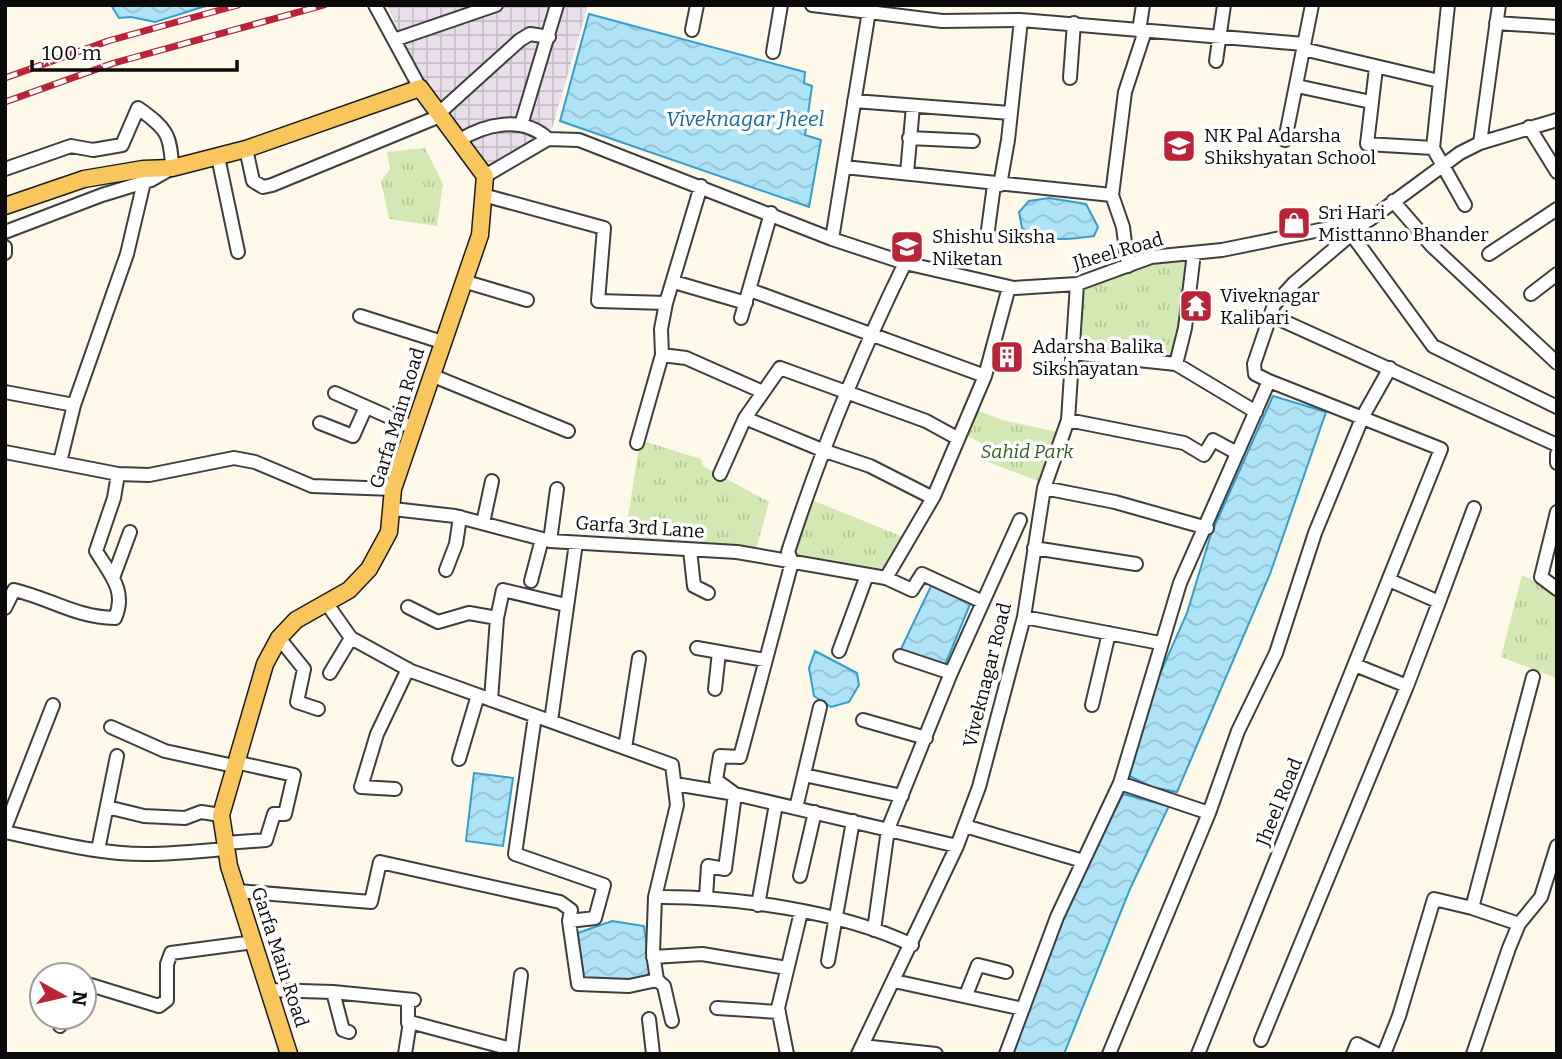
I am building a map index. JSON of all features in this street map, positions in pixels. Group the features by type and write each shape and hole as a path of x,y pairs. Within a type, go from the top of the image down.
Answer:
{"main road":[{"path":"5,206 85,179 143,169 172,169 246,149 420,88 485,176"},
{"name":"Garfa Main Road","path":"289,1054 237,891 221,815 265,664 279,638 296,620 349,590 369,569 389,532 393,489 480,235 485,176"}],"street":[{"path":"374,5 420,88"},
{"path":"394,40 496,5"},
{"path":"521,125 549,37 556,5"},
{"path":"692,30 697,5"},
{"path":"773,52 781,5"},
{"path":"812,5 942,21 1021,20 1219,35 1304,46 1376,68 1439,81"},
{"path":"1128,266 1123,227 1112,195 1125,92 1142,31 1143,5"},
{"path":"1216,61 1223,5"},
{"path":"1285,140 1312,5"},
{"path":"1448,5 1433,148 1440,166 1465,205"},
{"path":"1480,143 1499,5"},
{"path":"832,239 869,10"},
{"path":"987,237 1010,113 1021,20"},
{"path":"1070,78 1074,23"},
{"path":"1496,23 1557,27"},
{"path":"246,149 253,181 263,187 272,185 439,115 520,40 530,34 549,37"},
{"path":"1376,68 1367,144 1433,148"},
{"path":"1297,86 1371,102"},
{"path":"854,101 1010,113"},
{"path":"907,173 914,106"},
{"path":"5,169 71,146 93,150 122,145 138,108 159,123 171,140 172,169 144,182 5,232"},
{"name":"Jheel Road","path":"548,139 569,138 592,144 832,239 905,263 1009,287 1077,284 1164,255 1194,253 1369,220 1440,166 1480,143 1557,120"},
{"path":"458,141 473,131 490,126 521,125 548,139"},
{"path":"1529,127 1557,172"},
{"path":"909,138 973,141"},
{"path":"485,176 548,139"},
{"path":"218,156 238,252"},
{"path":"844,167 1112,195"},
{"path":"60,462 74,405 127,254 144,182"},
{"path":"637,443 662,355 666,303 701,186"},
{"path":"483,195 604,228 598,301 666,303"},
{"path":"1393,201 1432,246 1557,363"},
{"path":"1489,254 1557,209"},
{"path":"741,318 771,213"},
{"path":"1363,416 1269,381 1255,374 1255,364 1274,305 1294,283 1369,220"},
{"path":"1352,235 1433,346 1557,407"},
{"path":"5,247 5,253"},
{"path":"1176,363 1185,328 1194,253"},
{"path":"735,794 716,780 720,756 740,757 792,562 788,552 822,450 871,332 905,263"},
{"path":"1531,294 1557,274"},
{"path":"463,281 527,300"},
{"path":"674,282 748,297 871,332 985,376"},
{"name":"Viveknagar Road","path":"860,1050 957,846 979,787 1024,617 1044,488 1068,420 1077,284"},
{"path":"886,578 933,498 985,376 1009,287"},
{"path":"1270,315 1557,445"},
{"path":"360,316 442,342"},
{"path":"1072,353 1176,363 1256,412"},
{"path":"662,355 686,358 762,392"},
{"path":"1110,1054 1209,813 1238,731 1276,653 1315,533 1363,416 1390,368"},
{"path":"720,474 745,418 780,369 926,421 957,438"},
{"path":"431,375 568,431"},
{"path":"1006,1054 1057,917 1120,783 1180,583 1207,528 1269,381"},
{"path":"5,392 74,405"},
{"path":"335,393 414,428"},
{"path":"320,423 353,436 366,407"},
{"name":"Jheel Road","path":"1198,1054 1441,449 1363,416"},
{"path":"745,418 822,450 870,466 933,498"},
{"path":"1068,420 1184,443 1203,455 1213,440 1237,453"},
{"path":"5,452 118,474 149,475 234,458 255,462 312,486 393,489"},
{"path":"1557,454 1557,463"},
{"path":"5,608 14,590 46,598 79,615 115,618 121,604 118,587 96,551 114,498 118,474"},
{"path":"483,523 492,481"},
{"path":"1044,488 1115,502 1207,528"},
{"path":"531,582 546,540 557,489"},
{"path":"1261,1040 1408,686 1474,508"},
{"name":"Garfa 3rd Lane","path":"393,509 460,517 546,540 737,552 886,578 912,590 922,574 983,602"},
{"path":"1557,512 1541,577 1557,589"},
{"path":"446,570 456,544 460,517"},
{"path":"874,930 888,829 951,673 1020,520"},
{"path":"113,578 130,532"},
{"path":"551,721 576,542"},
{"path":"1034,548 1136,564"},
{"path":"690,550 694,586 708,593"},
{"path":"839,651 867,575"},
{"path":"1389,580 1439,602"},
{"path":"491,700 497,618 503,590 566,604"},
{"path":"327,604 351,638 408,670 673,765 677,805 655,897 653,957 657,980 664,986 672,1021"},
{"path":"408,607 438,622 469,613 497,618"},
{"path":"1024,617 1160,643"},
{"path":"1092,705 1109,633"},
{"path":"279,638 304,669 297,702 318,709"},
{"path":"330,673 351,638"},
{"path":"697,648 765,660"},
{"path":"715,689 719,652"},
{"path":"900,656 951,673"},
{"path":"625,748 639,657"},
{"path":"1355,665 1408,686"},
{"path":"394,789 361,787 377,734 408,670"},
{"path":"1472,908 1533,677"},
{"path":"460,759 478,695"},
{"path":"53,705 10,800 5,830 58,845 150,855 267,840 274,814 285,814 294,775 165,751 111,727"},
{"path":"796,808 820,708"},
{"path":"535,716 515,854 604,885 595,918 569,921"},
{"path":"863,720 926,738"},
{"path":"98,850 117,755"},
{"path":"804,775 902,796"},
{"path":"675,783 735,794 957,846"},
{"path":"1120,783 1209,813"},
{"path":"706,897 708,866 724,869 735,794"},
{"path":"758,905 776,804"},
{"path":"107,807 144,816 185,818 201,813 221,815"},
{"path":"800,876 815,812"},
{"path":"828,961 853,821"},
{"path":"965,826 1083,860"},
{"path":"1473,1054 1492,992 1519,924 1539,902 1557,846"},
{"path":"237,891 371,902 380,862 560,902 570,910 569,921 578,984 629,986 657,980"},
{"path":"655,897 706,897 801,912 874,930 912,945"},
{"path":"1384,1054 1434,899 1519,924"},
{"path":"787,1054 779,1012 801,912"},
{"path":"98,987 159,1006 167,1000 167,964 171,953 254,942"},
{"path":"653,957 702,954 788,968"},
{"path":"967,995 978,965 1006,972"},
{"path":"410,1022 511,1052 521,975"},
{"path":"894,981 1023,1009"},
{"path":"270,990 332,992 411,1001 405,1054"},
{"path":"332,992 343,1030 349,1032"},
{"path":"717,1008 779,1012"},
{"path":"649,1019 653,1054"},
{"path":"1353,1054 1357,1044 1377,1054"},
{"path":"860,1050 936,1054"}],"shaded area":[{"path":"387,5 588,5 550,135 487,170 423,86"}],"green space":[{"path":"425,148 443,184 437,226 389,219 381,181 390,169 387,152"},
{"path":"1190,257 1183,326 1171,367 1075,350 1082,287 1150,262"},
{"name":"Sahid Park","path":"977,410 1002,420 1057,432 1043,483 978,458 981,443 966,435"},
{"path":"640,440 701,459 703,466 769,502 756,550 624,543"},
{"path":"807,498 906,538 886,575 797,560 791,551"},
{"path":"1522,575 1557,593 1557,678 1501,657"}],"water":[{"path":"111,5 209,5 155,22 131,17 119,18"},
{"name":"Viveknagar Jheel","path":"589,14 805,72 804,83 812,86 805,135 821,140 809,207 560,121"},
{"path":"1049,198 1086,204 1098,227 1094,236 1048,238 1022,228 1019,212 1029,201"},
{"path":"1273,396 1326,412 1270,574 1177,792 1152,787 1125,774 1136,728 1187,613 1211,534"},
{"path":"932,584 971,602 945,665 900,651"},
{"path":"815,651 857,673 859,685 849,702 831,707 814,696 809,668"},
{"path":"474,773 513,778 503,846 466,841"},
{"path":"1123,794 1169,806 1130,889 1064,1054 1004,1054 1058,919"},
{"path":"612,921 644,926 650,971 645,978 624,983 577,977 575,934"}],"railway":[{"path":"5,78 108,41 238,5"},
{"path":"5,102 114,63 324,5"}],"place":[{"name":"NK Pal Adarsha Shikshyatan School","path":"1179,146"},
{"name":"Sri Hari Misttanno Bhander","path":"1294,223"},
{"name":"Shishu Siksha Niketan","path":"907,247"},
{"name":"Viveknagar Kalibari","path":"1196,306"},
{"name":"Adarsha Balika Sikshayatan","path":"1007,357"}]}
